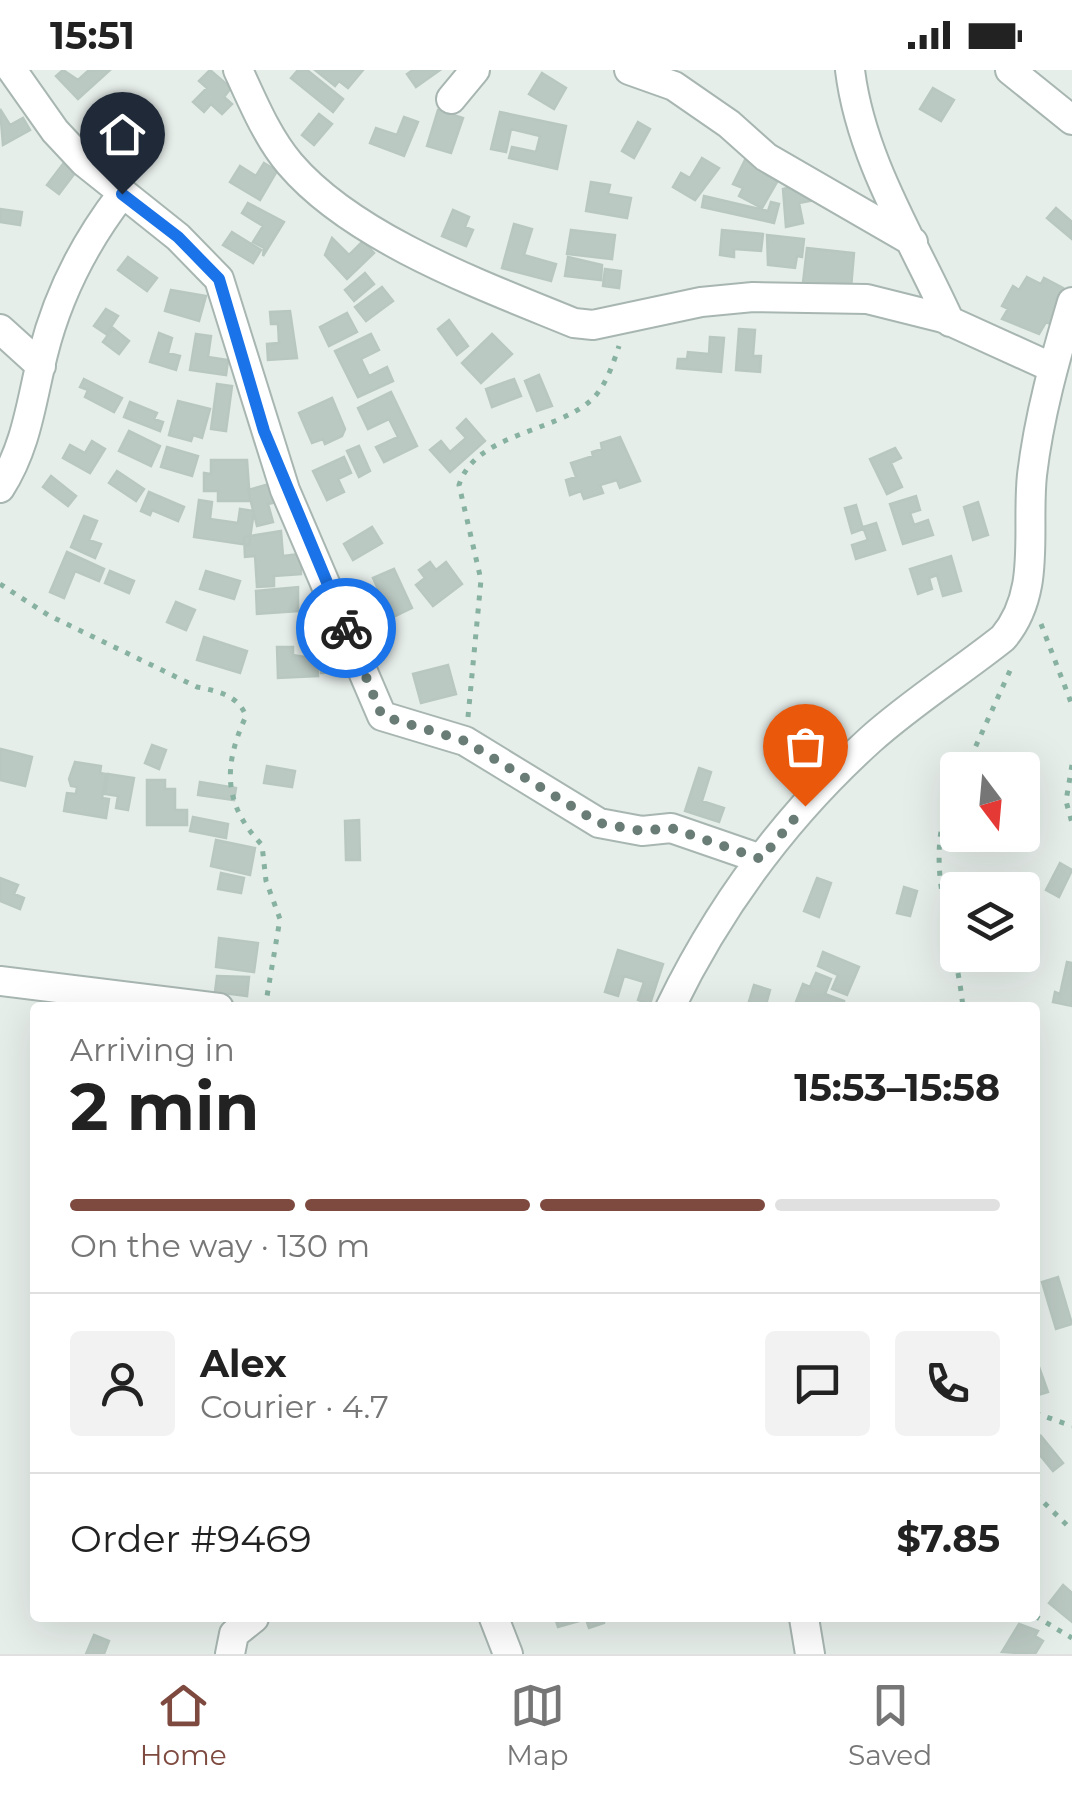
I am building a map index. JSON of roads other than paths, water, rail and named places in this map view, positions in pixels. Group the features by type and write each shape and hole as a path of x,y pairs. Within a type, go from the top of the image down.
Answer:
{"street":[{"path":"12,70 55,132 122,194 178,237 219,279 285,490 382,716 465,741 599,823 642,831 671,828 761,859"},
{"path":"238,70 288,162 326,199 431,258 574,323 593,325 700,302 753,297 867,299 950,322 1053,368"},
{"path":"451,99 475,70"},
{"path":"628,70 674,86 730,124 766,158 913,242"},
{"path":"850,70 854,104 871,158 950,322"},
{"path":"1010,70 1072,120"},
{"path":"0,488 25,441 40,366 70,276 89,236 122,194"},
{"path":"673,1002 708,936 784,829 871,739 1003,638 1024,608 1032,479 1053,368 1072,302"},
{"path":"0,330 40,366"},
{"path":"0,981 170,1002"},
{"path":"230,1654 234,1634 249,1622"},
{"path":"496,1622 508,1654"},
{"path":"805,1622 810,1654"}]}
